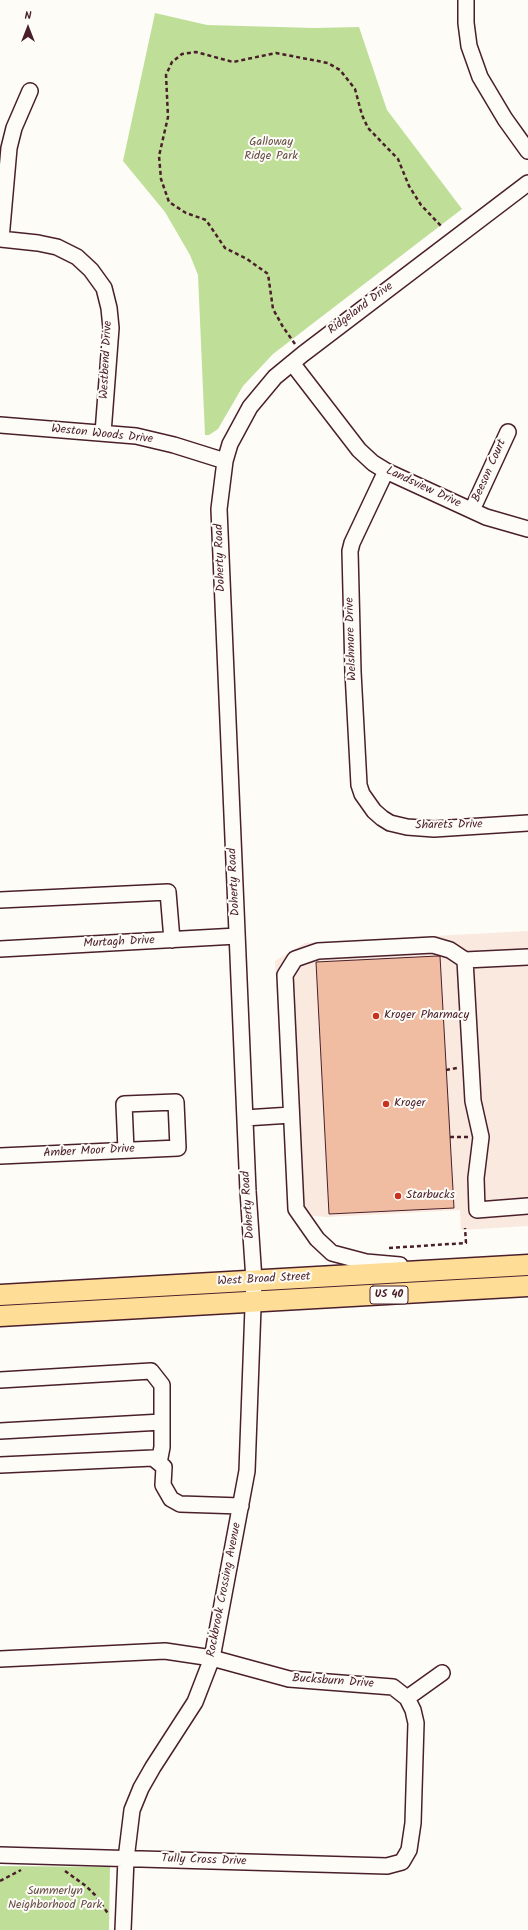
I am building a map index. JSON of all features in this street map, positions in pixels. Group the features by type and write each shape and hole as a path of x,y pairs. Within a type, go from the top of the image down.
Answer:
{"main road":[{"name":"West Broad Street","path":"0,1295 528,1264"},
{"name":"West Broad Street","path":"0,1316 528,1286"}],"street":[{"path":"466,0 466,23 469,46 480,77 505,119 528,151"},
{"path":"1,239 9,148 14,128 30,91"},
{"name":"Ridgeland Drive","path":"225,461 230,444 250,407 275,377 297,358 528,183"},
{"name":"Westbend Drive","path":"1,239 38,242 57,247 77,257 91,270 104,288 109,308 111,328 103,433"},
{"name":"Landsview Drive","path":"297,358 359,450 386,472 505,524 528,529"},
{"name":"Weston Woods Drive","path":"0,425 136,436 174,445 225,461"},
{"name":"Beeson Court","path":"472,510 508,432"},
{"name":"Doherty Road","path":"225,461 219,509 254,1302"},
{"name":"Welshmore Drive","path":"374,811 362,794 359,785 350,559 352,543 386,472"},
{"name":"Sharets Drive","path":"374,811 390,823 417,829 528,823"},
{"path":"0,900 168,892 172,940"},
{"name":"Murtagh Drive","path":"0,949 237,936"},
{"path":"440,1270 366,1262 332,1253 317,1239 296,1209 285,975 295,959 318,951 433,945 450,950 465,960 528,957"},
{"path":"465,960 473,1100 481,1137 476,1178 477,1210 528,1206"},
{"name":"Amber Moor Drive","path":"0,1156 178,1148 176,1102 124,1104 126,1150"},
{"path":"245,1118 291,1115"},
{"name":"Rockbrook Crossing Avenue","path":"123,1930 126,1859 132,1810 141,1788 195,1702 212,1658 247,1471 254,1302"},
{"path":"0,1380 151,1372 162,1385 162,1447 159,1462"},
{"path":"0,1431 162,1422"},
{"path":"0,1465 153,1458 164,1467 163,1485 171,1499 180,1504 241,1506"},
{"name":"Bucksburn Drive","path":"0,1659 165,1651 212,1658 289,1679 393,1687 407,1698"},
{"path":"407,1698 442,1673"},
{"name":"Tully Cross Drive","path":"0,1855 387,1866 402,1862 410,1850 413,1823 416,1723 413,1710 407,1698"}],"path":[{"path":"297,358 274,309 268,274 225,248 206,220 186,213 169,202 161,179 159,156 168,117 166,75 172,62 182,54 196,52 234,62 276,53 328,63 340,70 355,90 362,115 368,128 398,159 410,186 421,205 442,227"},
{"path":"387,1249 466,1243 465,1228"},
{"path":"0,1881 23,1870"},
{"path":"64,1871 86,1886 95,1895 110,1917"}],"shaded area":[{"path":"528,931 528,1226 461,1230 460,1210 327,1217 289,1214 275,961 305,943"}],"green space":[{"name":"Galloway Ridge Park","path":"155,13 207,25 315,28 359,27 387,110 462,209 273,354 243,386 218,429 209,435 205,435 198,275 190,255 165,212 123,161"},
{"name":"Summerlyn Neighborhood Park","path":"0,1866 110,1867 109,1930 0,1930"}],"building":[{"name":"Kroger","path":"440,956 454,1208 329,1214 316,962"}],"place":[{"name":"Kroger Pharmacy","path":"376,1016"},
{"name":"Kroger","path":"386,1104"},
{"name":"Starbucks","path":"398,1196"}]}
